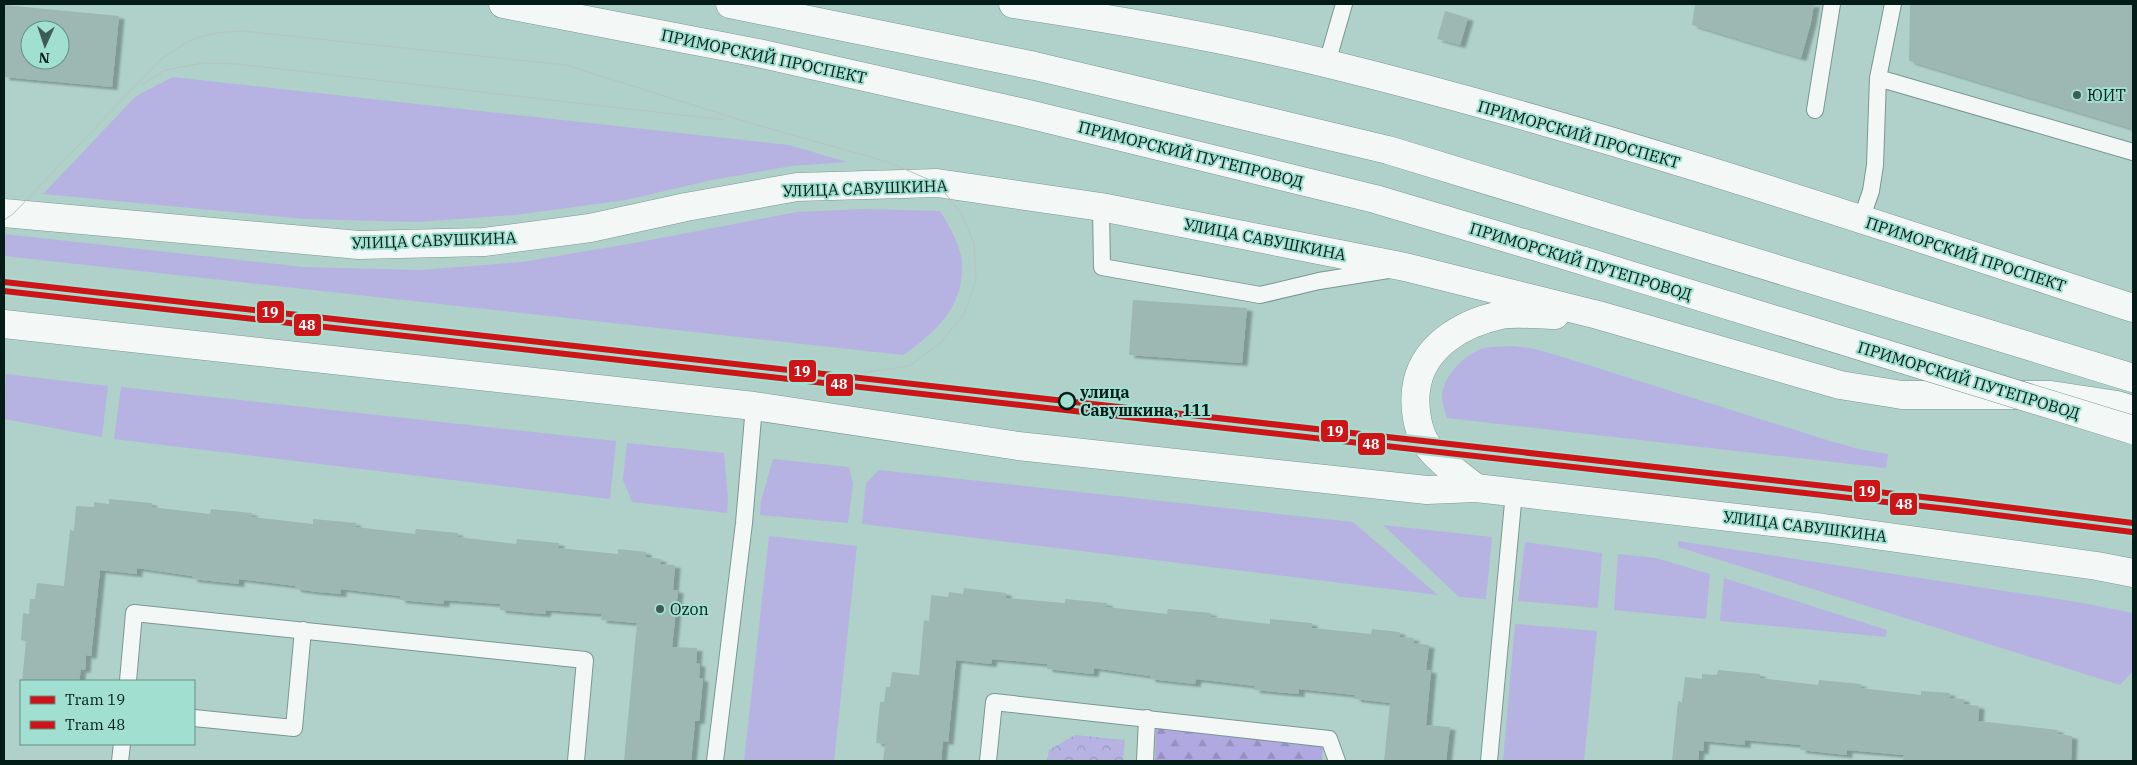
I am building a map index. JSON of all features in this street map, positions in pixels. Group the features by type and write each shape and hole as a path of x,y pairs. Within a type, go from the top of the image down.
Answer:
{"main road":[{"name":"ПРИМОРСКИЙ ПРОСПЕКТ","path":"503,4 758,53 1024,113"},
{"path":"730,4 1035,66 1388,150 2133,378"},
{"name":"ПРИМОРСКИЙ ПРОСПЕКТ","path":"1014,4 1134,22 1327,63 1520,115 1861,220 2133,308"},
{"name":"ПРИМОРСКИЙ ПУТЕПРОВОД","path":"1024,113 1375,199 1584,261 2133,430"},
{"name":"УЛИЦА САВУШКИНА","path":"4,213 359,245 484,242 590,228 686,207 797,187 937,183 1101,207 1405,267 1598,316 1840,385 1902,395 2051,395 2117,405 2133,410"},
{"name":"УЛИЦА САВУШКИНА","path":"1476,488 1437,456 1424,440 1418,422 1414,401 1417,378 1432,351 1461,328 1502,315 1598,316"},
{"name":"УЛИЦА САВУШКИНА","path":"4,324 754,406 1018,446 1427,490 1476,488 1824,528 2097,566 2133,573"}],"lane":[{"path":"1327,63 1344,4"},
{"path":"1815,110 1832,4"},
{"path":"1861,220 1871,191 1875,165 1878,78 1893,4"},
{"path":"1878,78 2133,152"},
{"path":"1101,207 1102,267 1260,294 1319,281 1405,267"},
{"path":"715,761 744,524 754,406"},
{"path":"1489,761 1514,492"},
{"path":"128,680 134,613 585,660 576,761"},
{"path":"195,718 294,728 303,630"},
{"path":"988,761 994,702 1329,738 1337,761"},
{"path":"1145,761 1147,718"},
{"path":"120,761 122,745"}],"green space":[{"path":"173,77 789,145 847,162 791,166 712,180 626,200 515,215 418,222 305,219 43,194 136,96"},
{"path":"863,209 940,211 954,236 961,256 961,279 958,293 946,317 926,337 903,355 4,256 4,234 303,267 420,270 522,262 797,212"},
{"path":"1512,346 1531,348 1553,354 1827,440 1859,449 1888,454 1886,468 1447,418 1442,399 1443,391 1449,376 1460,362 1481,349"},
{"path":"6,374 108,386 102,437 4,419"},
{"path":"121,387 616,441 610,499 114,439"},
{"path":"627,443 724,453 728,499 727,513 632,502 623,480"},
{"path":"773,459 849,467 853,484 848,523 760,515 761,501"},
{"path":"879,470 1353,522 1438,595 862,524 866,483"},
{"path":"1383,525 1492,537 1486,599 1459,597"},
{"path":"769,536 857,546 834,761 744,761"},
{"path":"1678,541 2077,602 2133,613 2133,671 2120,685 1678,547"},
{"path":"1525,542 1602,553 1598,608 1518,601"},
{"path":"1618,554 1656,558 1710,574 1706,619 1614,610"},
{"path":"1724,578 1887,630 1886,637 1720,621"},
{"path":"1515,624 1597,631 1584,761 1503,761"},
{"path":"1156,727 1323,745 1322,761 1155,761"},
{"path":"1075,735 1125,740 1123,761 1047,761 1049,750"}],"building":[{"path":"1695,4 1814,4 1801,58 1692,25"},
{"name":"ЮИТ","path":"1910,4 2133,4 2133,129 1909,61"},
{"path":"4,5 119,16 112,87 4,77"},
{"path":"1445,11 1468,18 1460,45 1437,39"},
{"path":"1133,300 1247,308 1242,363 1129,355"},
{"path":"109,499 152,503 151,507 210,514 211,509 252,513 252,517 313,524 313,519 356,523 356,527 415,534 416,529 458,533 457,537 516,544 517,539 559,543 558,548 618,554 618,549 646,552 646,557 661,559 660,564 675,565 673,590 678,590 672,647 697,648 696,663 700,664 699,678 703,679 699,721 695,721 691,761 624,761 637,623 601,620 602,614 546,610 545,614 500,610 500,604 444,600 444,604 400,600 400,596 341,589 341,594 318,592 295,589 296,586 239,579 239,584 192,579 192,576 137,568 137,574 100,570 91,656 86,655 85,670 81,669 79,680 22,680 26,641 21,640 23,613 29,614 30,599 35,599 37,583 64,586 70,530 74,531 76,506 94,507 94,502 109,504"},
{"path":"964,588 1006,593 1006,598 1065,603 1065,599 1107,603 1107,607 1167,614 1168,609 1211,613 1211,617 1270,624 1270,619 1312,623 1312,628 1371,634 1372,629 1400,632 1399,637 1414,638 1413,643 1429,645 1426,670 1431,670 1426,725 1450,727 1446,761 1384,761 1390,703 1355,699 1355,695 1299,689 1299,694 1254,690 1255,686 1196,679 1195,684 1150,679 1150,676 1094,668 1093,674 1047,669 1047,664 992,659 991,664 956,660 948,742 943,741 941,761 883,761 885,744 876,743 880,702 884,702 886,687 890,687 892,672 919,675 924,620 929,621 931,595 948,597 949,592 963,594"},
{"path":"1718,670 1760,674 1760,678 1818,685 1819,680 1861,684 1860,688 1921,695 1921,691 1950,693 1949,698 1964,699 1964,704 1979,706 1978,721 2058,730 2058,734 2072,736 2071,761 1903,761 1904,755 1847,750 1847,755 1800,750 1801,745 1745,740 1745,745 1704,741 1703,751 1699,751 1698,761 1672,761 1678,701 1682,702 1685,677 1702,679 1702,674 1717,675"}],"tram line":[{"path":"4,220 13,214 160,60 190,41 207,35 242,31 566,65 750,123 888,162 937,183 961,213 974,243 976,280 964,314 939,344 909,366 843,376"},
{"path":"143,84 165,70 203,63 237,64 725,120"},
{"name":"19","path":"4,282 1958,501 2133,523"},
{"name":"48","path":"4,291 1957,510 2132,532"}],"place":[{"name":"ЮИТ","path":"2077,95"},
{"name":"улица Савушкина, 111","path":"1067,401"},
{"name":"Ozon","path":"660,609"}]}
